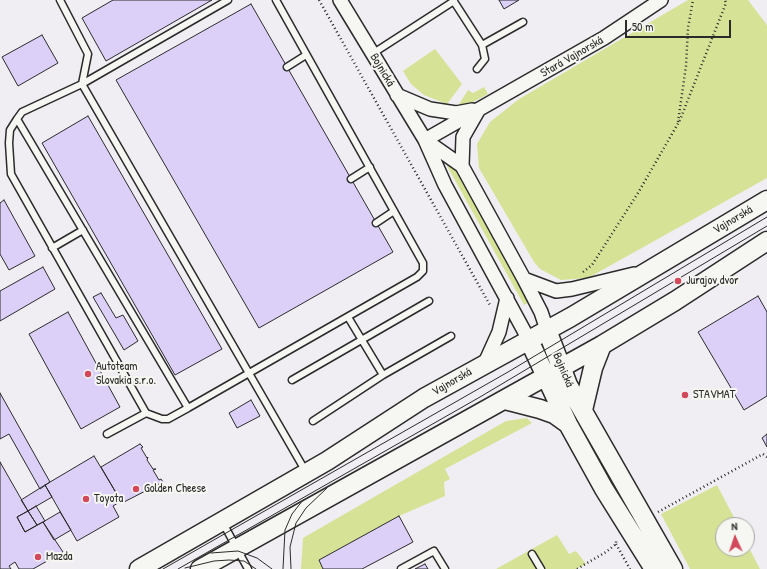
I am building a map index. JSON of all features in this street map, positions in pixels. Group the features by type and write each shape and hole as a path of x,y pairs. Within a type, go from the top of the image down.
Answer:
{"main road":[{"name":"Vajnorská","path":"139,569 307,473 424,398 547,330 767,200"},
{"path":"200,569 301,515 602,345 687,294 767,241"},
{"name":"Bojnická","path":"547,330 553,373 568,424 604,489 653,555 673,569"},
{"name":"Bojnická","path":"529,340 553,373 568,386 583,410 653,555"},
{"path":"583,410 593,368 602,345"},
{"path":"505,400 554,414 568,424"}],"street":[{"name":"Bojnická","path":"340,0 425,140 445,185 529,340"},
{"name":"Stará Vajnorská","path":"425,140 604,38 661,0"},
{"name":"Stará Vajnorská","path":"397,95 430,109 456,113 479,109"},
{"path":"462,166 463,137 479,109"},
{"name":"Bojnická","path":"425,140 462,166 524,279 541,312 547,330"},
{"path":"524,279 556,291 572,289 648,271"},
{"path":"485,363 499,332 507,298"}],"lane":[{"path":"60,0 88,54 82,84 307,473"},
{"path":"228,0 82,84 22,112 10,130 9,143 11,174 146,413 162,419 168,419 250,374 416,277 423,271 424,263 276,0"},
{"path":"372,54 454,1 482,45 485,59 476,70"},
{"path":"482,45 523,22"},
{"path":"287,67 306,55"},
{"path":"17,118 188,408"},
{"path":"351,179 370,167"},
{"path":"376,223 394,211"},
{"path":"52,248 83,230"},
{"path":"292,380 429,301"},
{"path":"348,317 383,375"},
{"path":"313,421 383,375 451,336"},
{"path":"107,434 146,413"},
{"path":"221,521 248,569"},
{"path":"401,569 434,551 445,569"},
{"path":"532,554 541,569"}],"path":[{"path":"319,0 491,306 490,314"},
{"path":"678,125 686,66 688,28 693,0"},
{"path":"582,273 592,265 638,193 678,125 726,3 725,0"},
{"path":"656,514 763,454 767,457"},
{"path":"616,537 616,544 630,569"},
{"path":"577,569 606,552 616,544"}],"green space":[{"path":"688,0 748,0 767,25 767,178 588,278 561,280 540,269 534,262 479,168 477,144 490,122 519,99"},
{"path":"435,49 462,84 447,104 424,95 411,84 403,71"},
{"path":"484,87 488,94 471,103 458,106 468,90 473,93"},
{"path":"452,161 531,301 524,305 446,164"},
{"path":"527,418 532,423 445,469 450,479 444,482 445,496 399,516 319,560 323,569 301,569 303,538 506,421"},
{"path":"717,485 734,517 715,517 715,557 754,557 760,569 690,569 661,514"},
{"path":"557,535 569,554 576,551 586,564 576,569 496,569"}],"building":[{"path":"113,0 212,0 106,61 82,18"},
{"path":"499,0 519,0 504,9"},
{"path":"251,4 393,252 259,328 116,80"},
{"path":"42,35 58,63 18,86 2,57"},
{"path":"88,116 222,349 175,375 42,143"},
{"path":"4,200 35,256 9,270 0,254 0,203"},
{"path":"43,267 55,289 0,321 0,291"},
{"path":"101,293 116,318 123,315 138,341 124,350 93,297"},
{"path":"758,296 767,312 767,396 744,410 698,332"},
{"path":"68,312 120,407 81,429 29,334"},
{"path":"0,393 50,482 40,489 9,434 0,439"},
{"path":"251,400 260,416 237,428 229,413"},
{"path":"767,434 767,447 762,438"},
{"path":"140,444 143,447 141,448 147,458 148,457 147,460 153,469 156,469 153,470 159,480 161,479 163,482 122,503 101,467"},
{"name":"Toyota","path":"94,456 121,501 113,506 119,517 77,541 45,485"},
{"path":"0,462 28,511 17,517 25,532 43,522 63,552 33,569 19,569 15,562 9,566 11,569 0,569"},
{"path":"45,485 52,497 28,511 21,500"},
{"path":"36,506 45,521 37,525 28,511"},
{"path":"28,511 37,525 25,532 17,517"},
{"path":"60,512 71,530 54,540 43,522"},
{"path":"399,516 413,542 362,569 323,569 319,560"},
{"path":"425,564 428,569 415,569"}],"tram line":[{"path":"163,569 508,372 767,217"},
{"path":"178,569 480,397 767,226"},
{"path":"291,569 290,547 296,523 306,508 327,488"},
{"path":"283,569 285,530 292,514 303,500"},
{"path":"211,553 238,551 257,558 272,569"},
{"path":"185,568 214,561 229,560 244,561 256,569"}],"place":[{"name":"Jurajov dvor","path":"678,281"},
{"name":"Autoteam Slovakia s.r.o.","path":"88,374"},
{"name":"STAVMAT","path":"685,395"},
{"name":"Golden Cheese","path":"136,489"},
{"name":"Toyota","path":"86,499"},
{"name":"Mazda","path":"38,557"}]}
